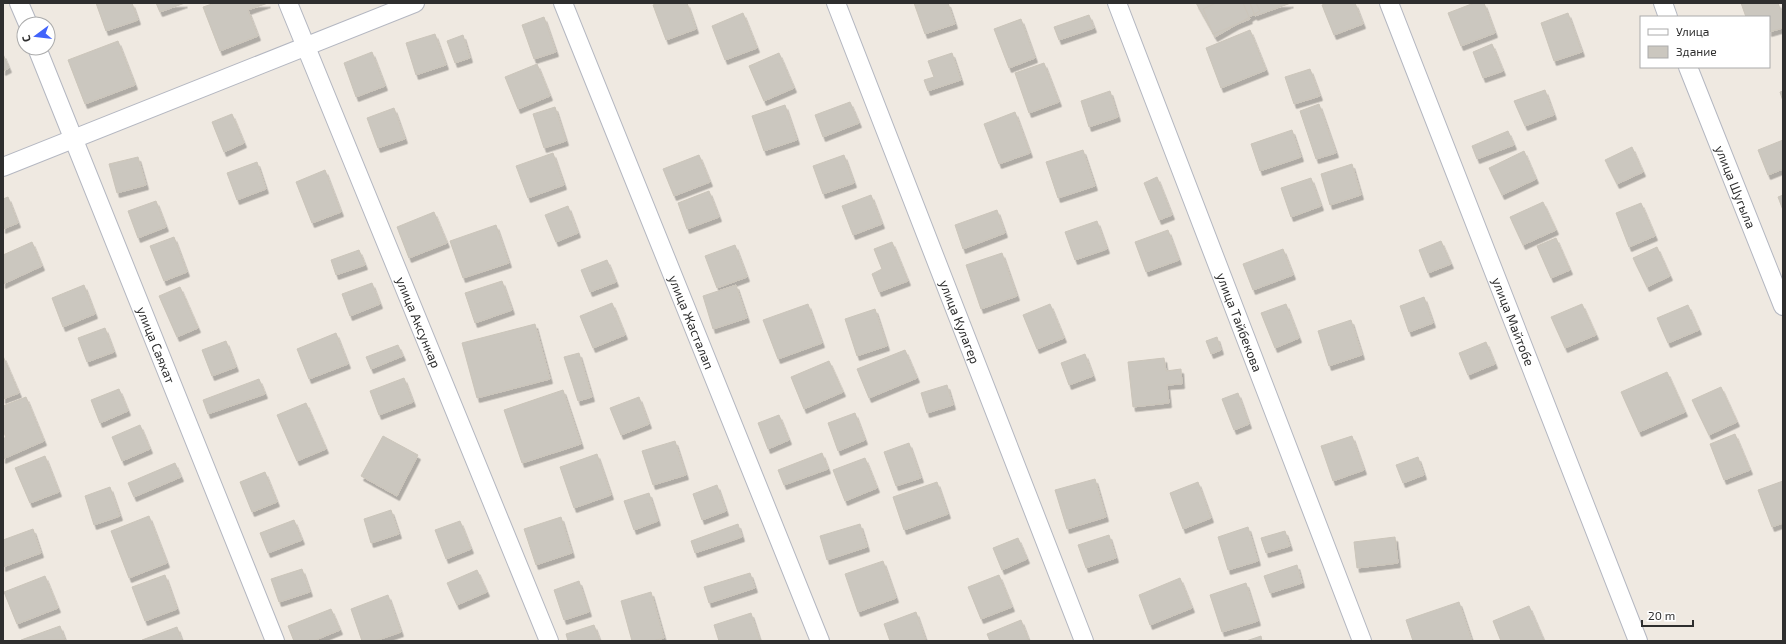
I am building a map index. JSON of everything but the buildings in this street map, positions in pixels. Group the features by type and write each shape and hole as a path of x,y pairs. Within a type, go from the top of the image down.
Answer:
{"street":[{"path":"19,3 25,16"},
{"name":"улица Аксункар","path":"288,3 549,641"},
{"path":"3,167 415,3"},
{"name":"улица Жасталап","path":"563,3 820,641"},
{"name":"улица Кулагер","path":"836,3 1084,641"},
{"name":"улица Тайбекова","path":"1117,3 1362,641"},
{"name":"улица Майтобе","path":"1389,3 1638,641"},
{"path":"1663,3 1668,16"},
{"name":"улица Саяхат","path":"40,56 275,641"},
{"name":"улица Шугыла","path":"1688,68 1783,306"}]}
